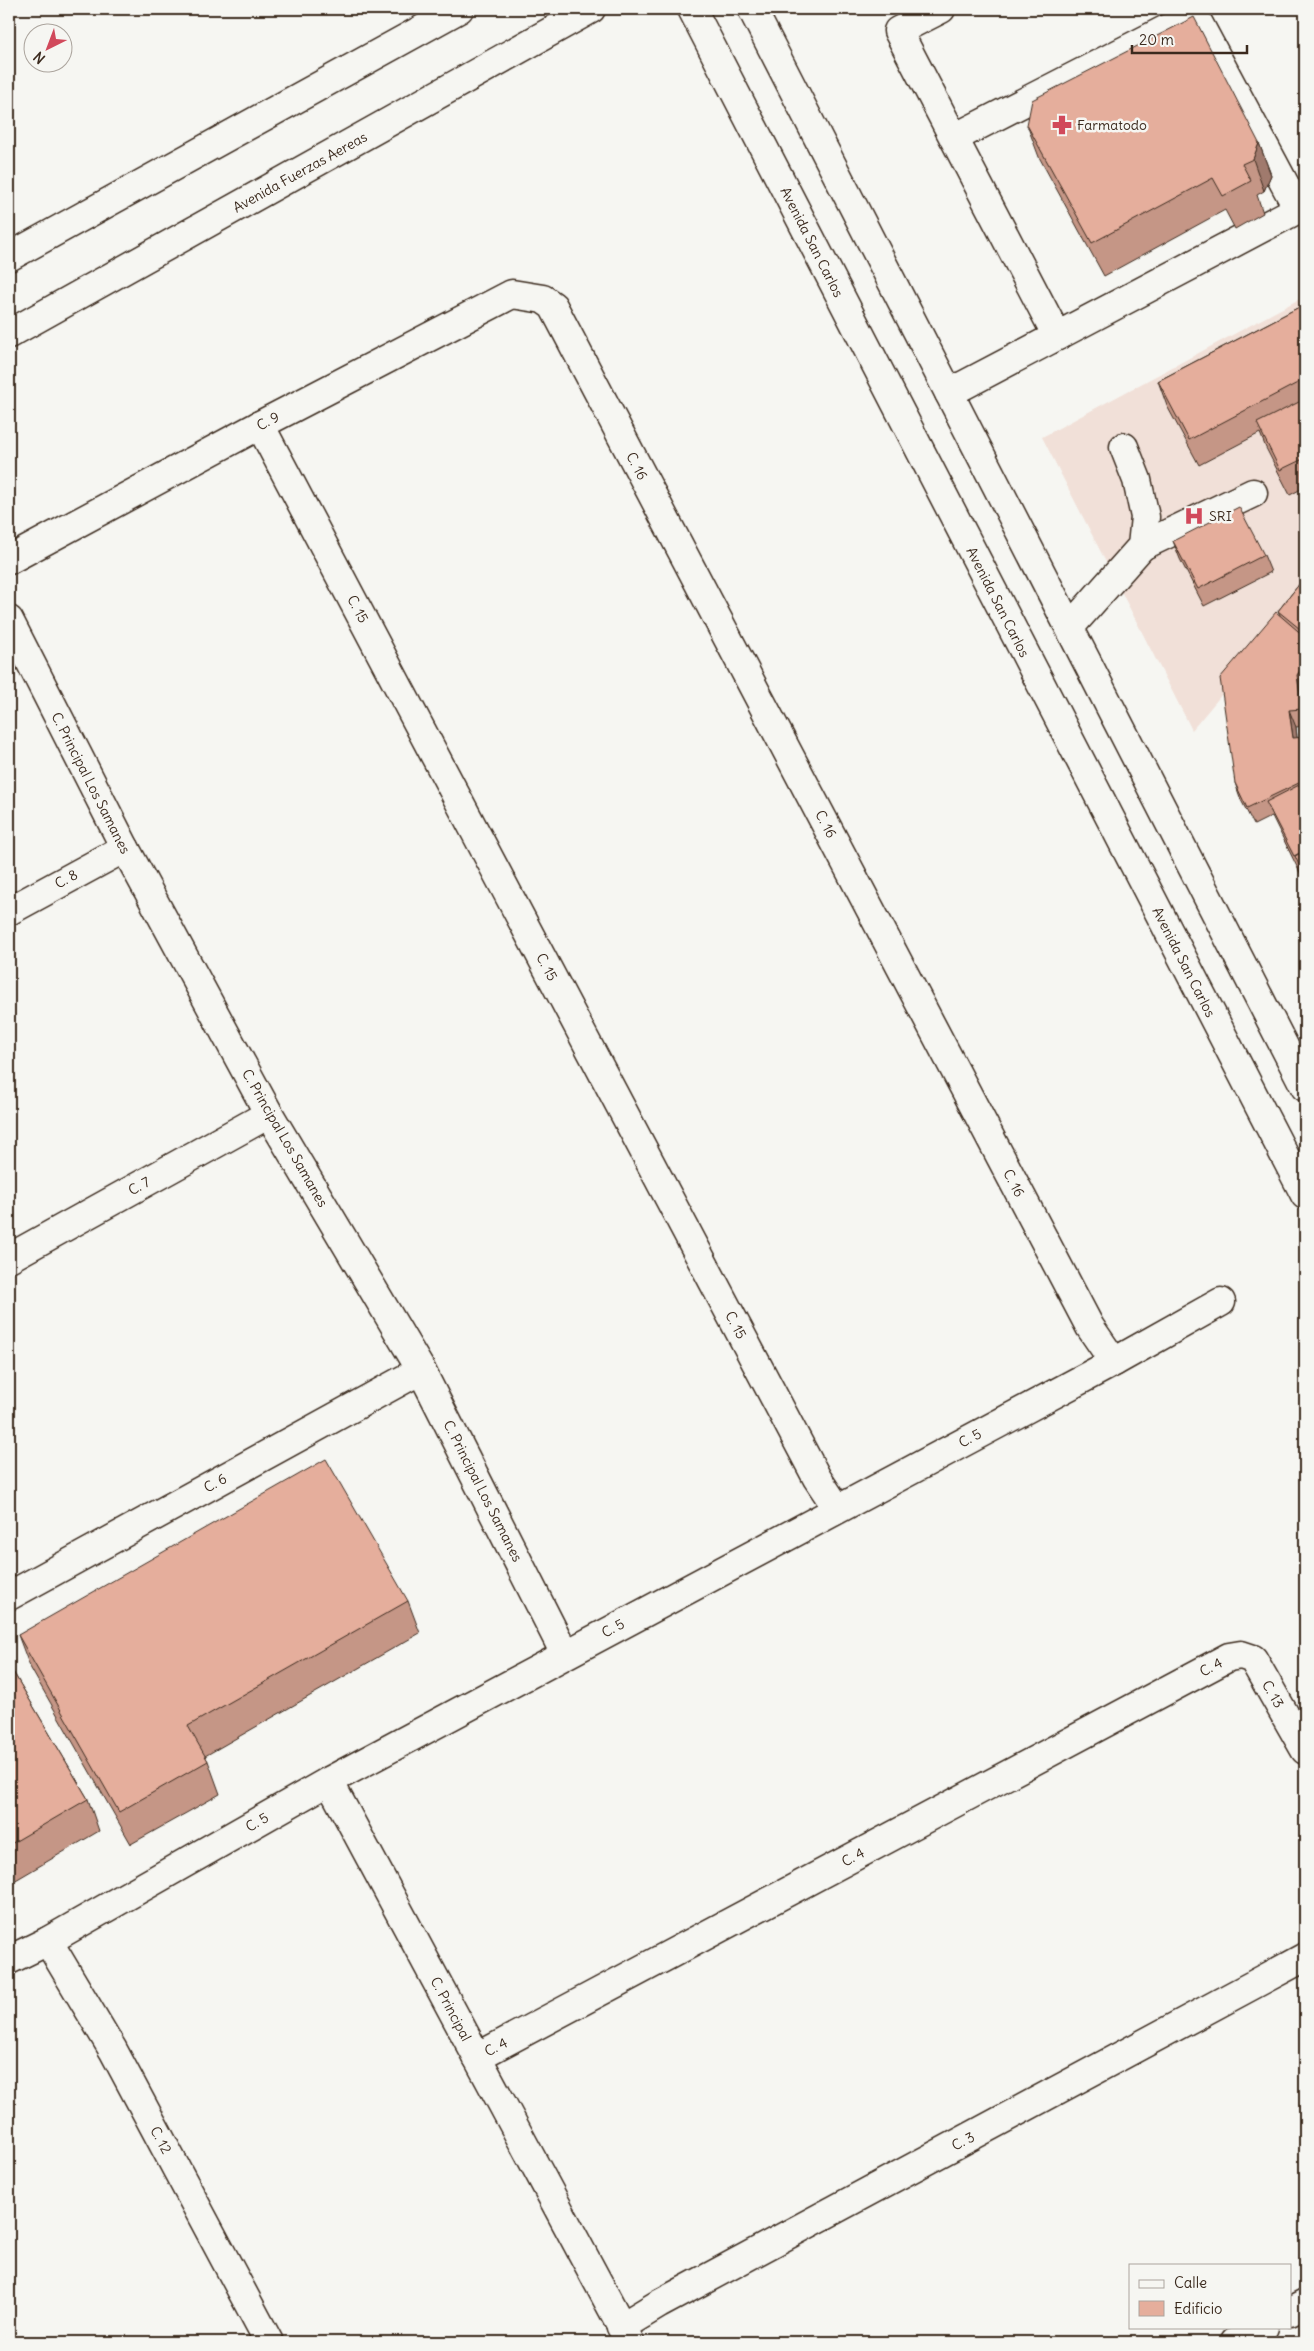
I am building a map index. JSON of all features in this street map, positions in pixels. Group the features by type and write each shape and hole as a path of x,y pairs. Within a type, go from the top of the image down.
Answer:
{"street":[{"path":"9,257 459,9"},
{"name":"Avenida Fuerzas Aereas","path":"9,334 591,9"},
{"name":"Avenida San Carlos","path":"692,9 1305,1195"},
{"path":"752,9 1305,1087"},
{"path":"940,9 898,32 1057,336"},
{"path":"949,393 1298,209 1193,12 954,138"},
{"name":"C. 9","path":"9,560 260,425 512,294 531,295"},
{"name":"C. 16","path":"531,295 543,299 553,306 1090,1327 1114,1362"},
{"name":"C. 15","path":"260,425 817,1478 837,1508"},
{"path":"1124,447 1137,480 1145,518 1142,546"},
{"path":"1070,627 1142,546 1253,493"},
{"name":"C. Principal Los Samanes","path":"9,620 125,848 269,1114 421,1370 565,1654"},
{"name":"C. 8","path":"9,910 125,848"},
{"name":"C. 7","path":"9,1258 269,1114"},
{"name":"C. 5","path":"9,1960 48,1941 330,1781 837,1508 1114,1362 1220,1302"},
{"name":"C. 6","path":"9,1596 421,1370"},
{"name":"C. 13","path":"1229,1657 1241,1655 1253,1660 1305,1750"},
{"name":"C. 4","path":"477,2057 1229,1657"},
{"name":"C. Principal","path":"330,1781 625,2334"},
{"name":"C. 12","path":"48,1941 113,2050 269,2342"},
{"name":"C. 3","path":"625,2334 677,2295 1305,1958"},
{"path":"1292,2311 1305,2304"},
{"path":"1236,2342 1261,2328"}],"shaded area":[{"name":"SRI","path":"1305,296 1305,595 1192,730 1042,437"}],"building":[{"path":"1194,17 1259,143 1253,159 1242,164 1251,181 1223,196 1213,178 1092,243 1027,125 1032,100"},
{"path":"1305,304 1305,379 1189,440 1158,381"},
{"path":"1305,399 1305,458 1280,470 1257,423"},
{"path":"1239,507 1264,555 1198,589 1173,541"},
{"path":"1305,577 1305,633 1278,611"},
{"path":"1276,612 1305,637 1305,672 1301,669 1297,675 1302,709 1289,710 1293,738 1305,737 1305,780 1247,808 1235,783 1220,678"},
{"path":"1305,782 1305,850 1294,856 1266,802"},
{"path":"1305,851 1305,878 1295,856"},
{"path":"326,1459 408,1601 188,1726 208,1761 119,1812 18,1635"},
{"path":"9,1665 88,1799 9,1845"}],"place":[{"name":"Farmatodo","path":"1062,125"},
{"name":"SRI","path":"1194,516"}]}
